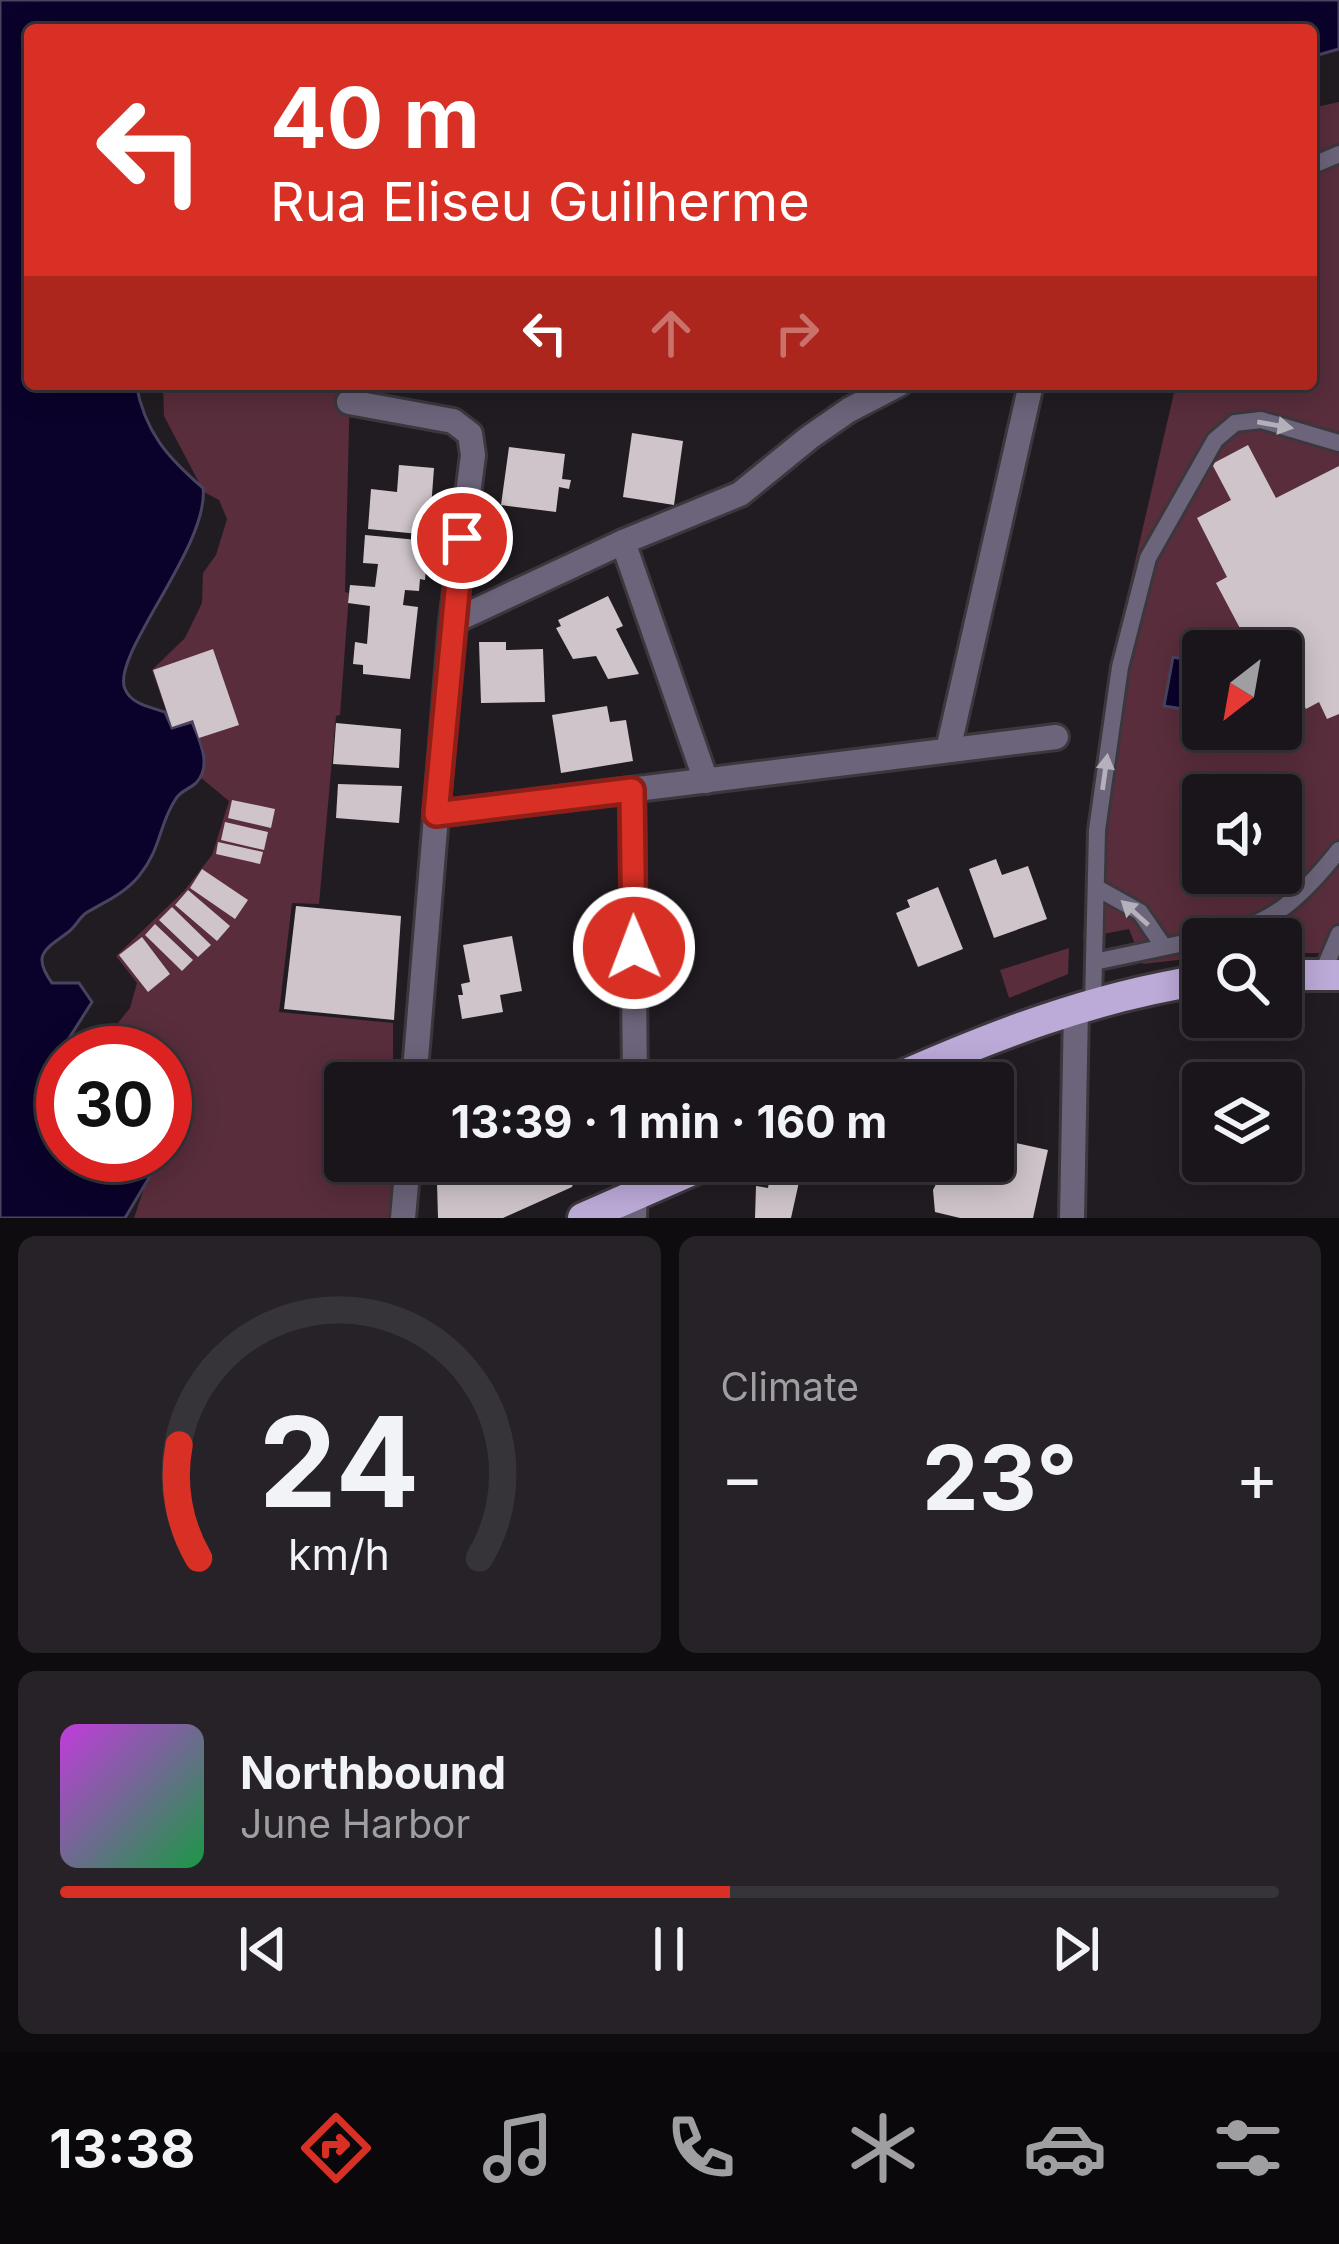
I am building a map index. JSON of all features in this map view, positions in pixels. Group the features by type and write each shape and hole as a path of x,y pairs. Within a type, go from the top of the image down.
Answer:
{"main road":[{"path":"933,1062 989,1037 1084,1006 1182,985"},
{"path":"583,1218 635,1207 677,1182"}],"street":[{"path":"452,622 623,542 740,494 810,436 887,390"},
{"path":"948,750 1030,390"},
{"path":"349,402 453,421 470,434 473,455 452,622 416,1062"},
{"path":"623,542 706,781"},
{"path":"436,814 1055,737"},
{"path":"632,790 635,1062"},
{"path":"1072,1218 1084,1006"},
{"path":"403,1218 406,1182"}],"lane":[{"path":"1084,1006 1094,962 1097,830 1120,667 1148,558 1215,440 1235,424 1261,420 1339,443"},
{"path":"1273,918 1311,885 1339,850"},
{"path":"1097,888 1139,912 1164,947"},
{"path":"1330,975 1339,934"},
{"path":"1094,962 1182,943"}],"shaded area":[{"path":"0,0 1339,0 1339,49 1317,55 1317,24 24,24 24,390 138,390 159,442 203,488 192,539 124,673 128,694 165,712 172,728 192,722 204,769 196,783 175,800 139,876 86,913 47,948 42,959 52,983 79,983 92,1002 77,1026 36,1026 36,1182 146,1182 125,1218 0,1218"},
{"path":"1339,102 1339,953 1302,953 1302,918 1182,918 1182,959 1143,964 1129,929 1083,938 1111,666 1175,390 1317,390 1317,107"},
{"path":"163,390 350,390 345,592 349,593 319,904 292,903 279,1012 393,1023 393,1062 324,1062 324,1182 393,1182 393,1218 134,1218 146,1182 192,1182 192,1026 116,1026 130,1008 137,983 116,956 184,891 212,855 229,801 200,777 204,750 193,722 172,728 152,670 185,638 202,603 203,573 216,555 227,519 219,500 204,492 164,416"},
{"path":"1173,657 1182,659 1182,709 1164,706"},
{"path":"1069,948 1068,974 1009,998 1000,970"}],"building":[{"path":"632,433 683,441 674,505 623,497"},
{"path":"1248,445 1276,498 1339,466 1339,714 1327,719 1319,702 1306,709 1302,701 1302,630 1241,630 1216,583 1227,577 1197,518 1231,500 1212,464"},
{"path":"509,447 565,454 562,479 571,480 569,489 559,487 556,512 501,505"},
{"path":"399,465 434,468 429,535 368,529 371,489 397,492"},
{"path":"365,535 428,541 425,580 420,579 419,591 405,590 403,605 418,607 410,679 363,674 363,665 353,664 355,642 367,644 370,606 348,603 350,585 375,587 378,564 363,563"},
{"path":"608,596 623,626 616,629 639,674 608,679 596,656 573,659 556,628 561,626 558,620"},
{"path":"479,642 506,642 506,650 543,649 545,702 481,703"},
{"path":"213,649 239,725 199,738 193,720 172,727 153,670"},
{"path":"607,706 610,722 626,720 633,761 561,773 552,715"},
{"path":"336,723 401,729 399,768 333,764"},
{"path":"338,784 402,786 399,823 336,818"},
{"path":"232,800 275,809 271,828 228,818"},
{"path":"225,822 268,832 264,850 221,840"},
{"path":"218,842 263,852 260,864 216,854"},
{"path":"996,859 1002,875 1028,866 1047,919 994,938 969,869"},
{"path":"202,869 248,900 235,919 190,888"},
{"path":"938,887 963,949 918,967 896,913 910,907 907,900"},
{"path":"188,890 230,926 217,941 175,905"},
{"path":"296,906 401,916 394,1020 284,1009"},
{"path":"172,907 211,945 198,957 159,920"},
{"path":"155,924 193,960 182,971 145,935"},
{"path":"512,936 522,991 500,995 503,1012 462,1019 458,995 463,995 461,984 470,982 463,945"},
{"path":"142,937 170,974 148,992 119,955"},
{"path":"1014,1143 1048,1150 1033,1218 960,1218 935,1212 937,1182 1014,1182"},
{"path":"574,1182 572,1187 503,1218 438,1218 437,1183"},
{"path":"769,1182 799,1182 791,1218 755,1218 756,1186 768,1188"}],"route":[{"path":"462,538 436,814 632,790 634,948"}]}
